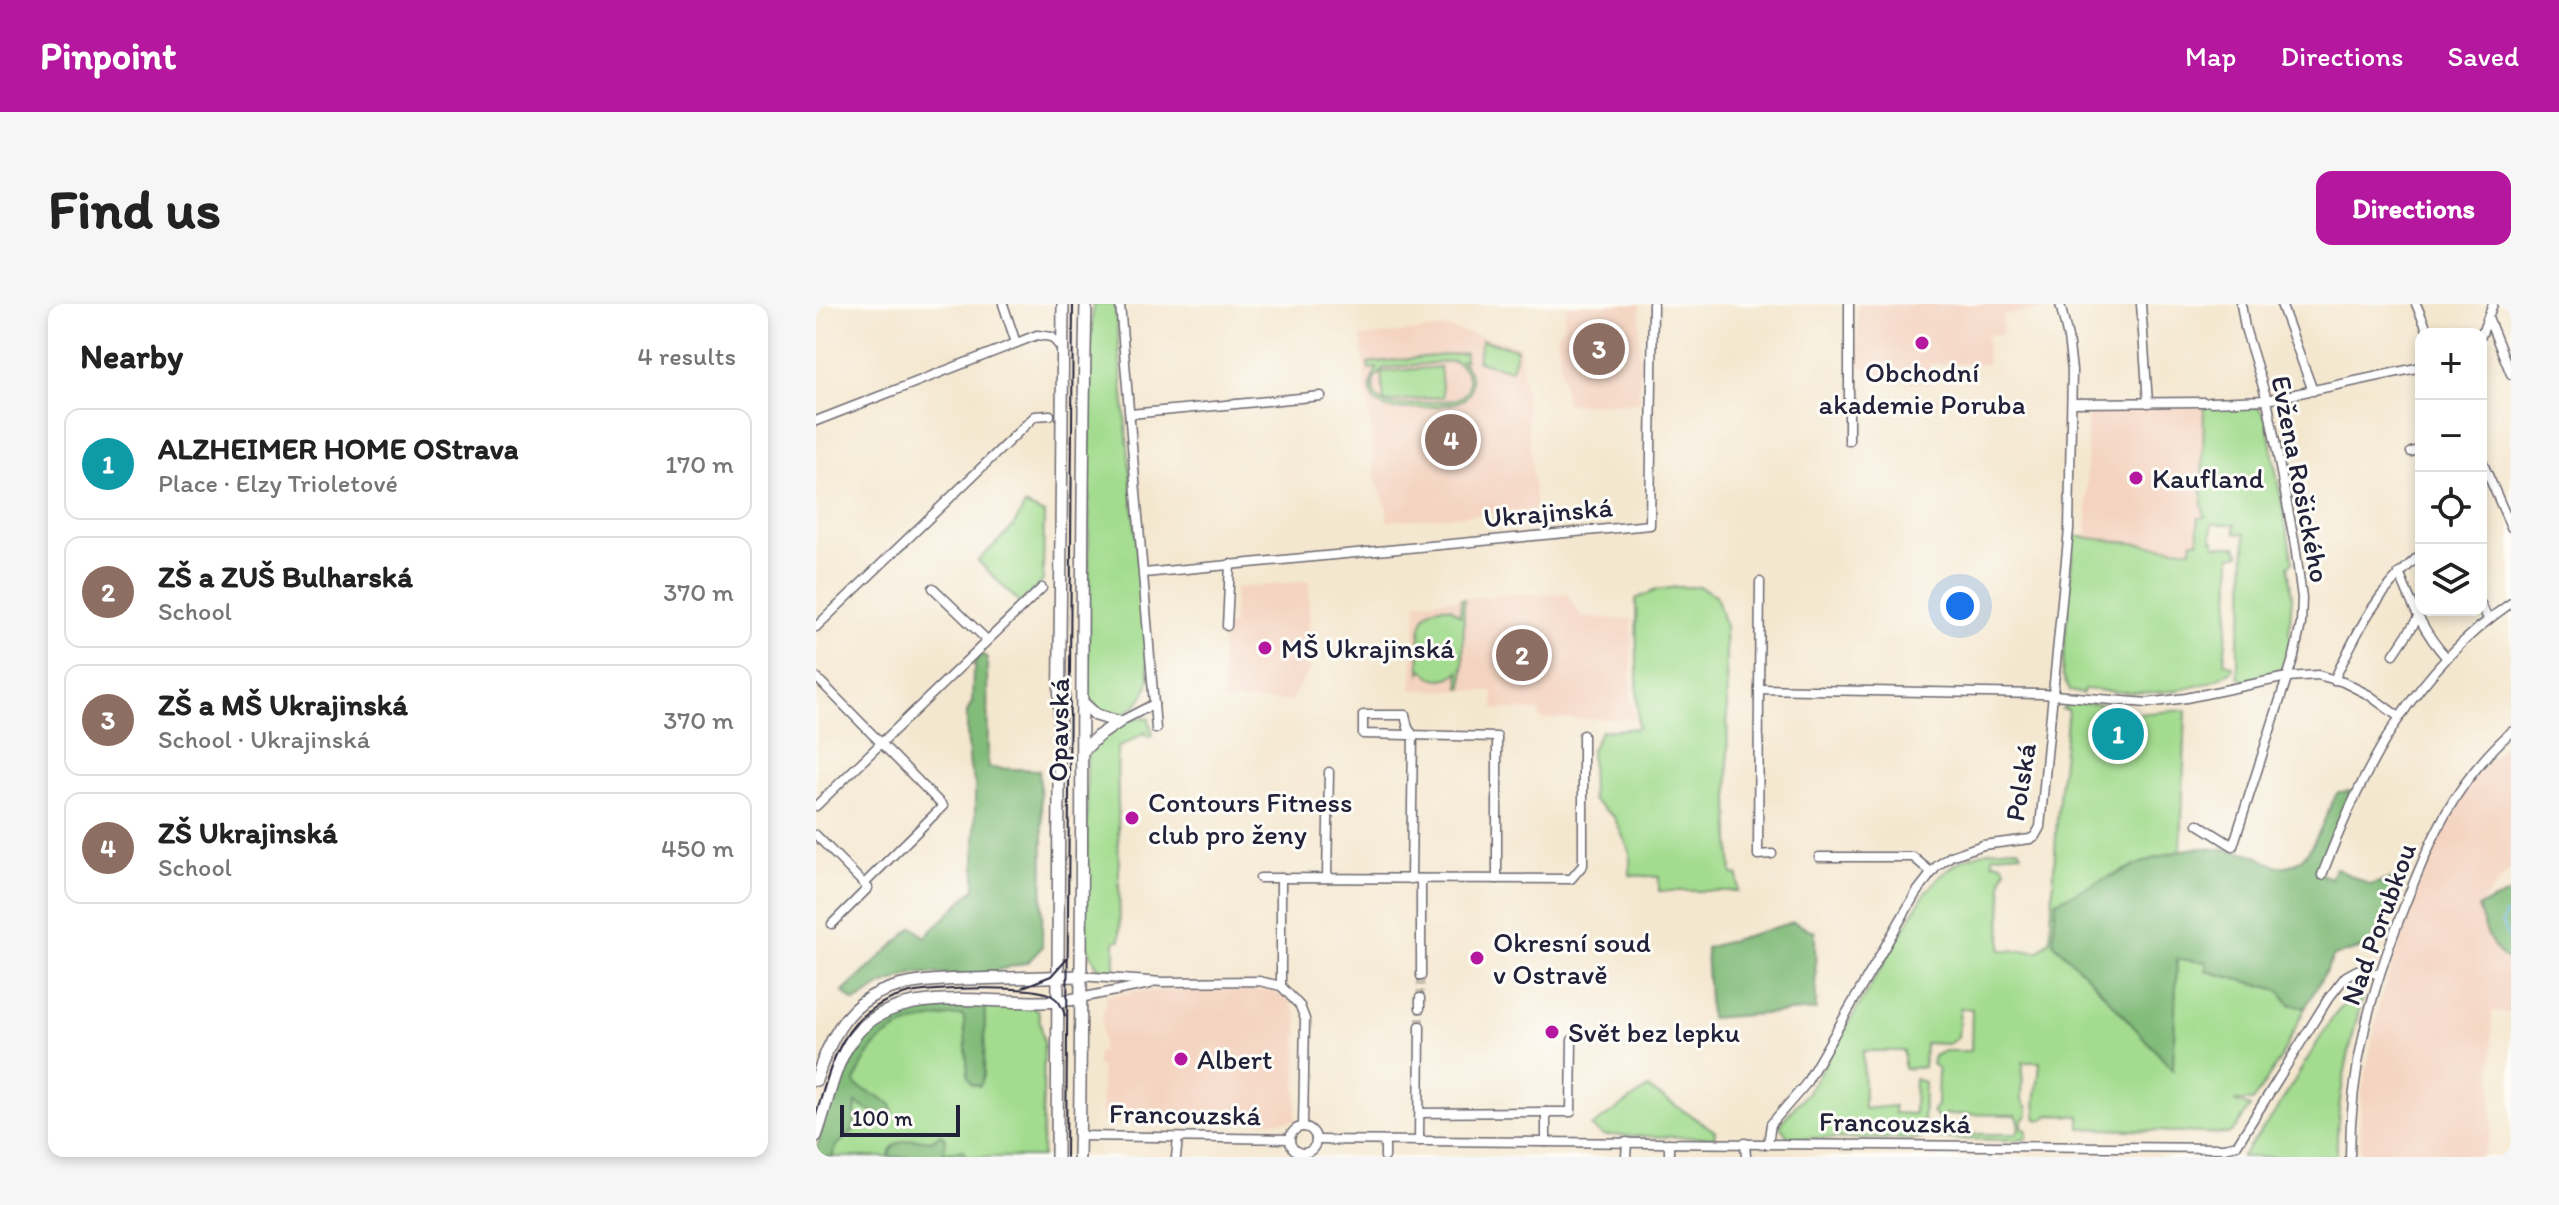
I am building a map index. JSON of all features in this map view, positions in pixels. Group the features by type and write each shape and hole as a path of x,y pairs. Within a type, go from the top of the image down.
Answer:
{"main road":[{"name":"Opavská","path":"1063,304 1068,976 1080,998 1079,1157"},
{"name":"Opavská","path":"1057,1157 1062,1002 1068,976 1082,752 1081,474 1086,304"},
{"path":"1083,703 1096,715 1119,722"},
{"path":"1082,752 1119,722"},
{"path":"816,1080 826,1051 842,1022 861,1003 887,988 924,980 1068,976"},
{"path":"816,1136 845,1052 858,1031 874,1016 926,1001 1062,1002 1080,998"}],"street":[{"path":"1003,304 1016,343"},
{"path":"1120,304 1156,729"},
{"name":"Ukrajinská","path":"1144,573 1650,525 1653,304"},
{"path":"1849,304 1849,441"},
{"name":"Polská","path":"1768,1144 1771,1124 1805,1085 1931,872 1944,860 1969,848 2027,840 2037,834 2041,824 2069,529 2072,403 2070,354 2060,304"},
{"path":"2141,304 2148,403"},
{"name":"Evžena Rošického","path":"2198,824 2233,846 2301,624 2301,583 2267,400 2241,304"},
{"path":"2281,304 2313,391"},
{"path":"2416,304 2426,328"},
{"path":"2484,328 2493,304"},
{"path":"2488,318 2511,374"},
{"path":"816,421 1045,334 1057,341 1063,354"},
{"path":"2072,403 2267,400 2415,368"},
{"path":"1130,414 1321,396"},
{"path":"816,627 1035,416 1050,415"},
{"path":"2487,472 2509,524"},
{"path":"2334,680 2373,604 2415,559"},
{"path":"1227,626 1230,564"},
{"path":"2399,573 2418,618 2446,657"},
{"path":"1760,582 1758,855 1772,854"},
{"path":"933,588 987,640"},
{"path":"816,806 1042,588"},
{"path":"2322,875 2338,831 2399,717 2446,657 2511,603"},
{"path":"2394,654 2418,618"},
{"path":"1759,689 2053,694 2147,703 2287,677 2318,675 2369,695 2399,717"},
{"path":"816,677 943,806 864,884"},
{"path":"1119,722 1154,704"},
{"path":"1411,879 1413,735 1405,715 1363,715 1363,734 1413,735 1497,737 1497,879"},
{"name":"Nad Porubkou","path":"2350,1157 2355,1072 2378,974 2422,861 2446,810 2474,769 2511,732"},
{"path":"1260,878 1571,879 1581,868 1583,735"},
{"path":"1327,878 1329,772"},
{"path":"816,835 868,888 832,924"},
{"path":"1819,857 1913,857 1931,872"},
{"path":"1068,976 1163,982 1259,981 1281,986 1281,878"},
{"path":"1421,879 1421,976"},
{"path":"2228,1157 2335,989 2346,976 2357,970 2378,974"},
{"path":"1080,998 1163,982"},
{"name":"Francouzská","path":"1281,986 1300,1006 1305,1019 1303,1127"},
{"path":"1419,1141 1420,1026"},
{"path":"1420,1113 1571,1112 1572,1040"},
{"path":"1546,1112 1546,1142"},
{"path":"1303,1127 1312,1131 1316,1140 1307,1155 1296,1151 1290,1139 1294,1131 1303,1127"},
{"name":"Francouzská","path":"1079,1136 1290,1139"},
{"path":"1176,1157 1178,1138"},
{"name":"Francouzská","path":"1316,1140 1745,1143 2075,1152 2224,1148 2237,1145"},
{"path":"1385,1141 1385,1157"},
{"path":"1626,1157 1627,1142"},
{"path":"1669,1143 1669,1157"},
{"path":"1745,1143 1746,1157"},
{"path":"1856,1145 1856,1157"}],"shaded area":[{"path":"1640,304 1639,403 1566,404 1557,334 1563,326 1567,305"},
{"name":"Obchodní akademie Poruba","path":"1858,304 2041,304 2043,310 2003,315 2002,334 1987,335 1987,364 1930,364 1929,382 1901,382 1901,374 1869,374 1868,367 1857,367"},
{"path":"1447,328 1520,346 1536,510 1387,521 1387,509 1375,478 1361,337"},
{"path":"2204,407 2202,504 2205,512 2205,552 2087,538 2087,408"},
{"name":"MŠ Ukrajinská","path":"1309,581 1309,671 1290,701 1222,701 1222,626 1233,625 1235,588"},
{"path":"1515,594 1567,594 1582,617 1632,619 1631,701 1634,702 1634,719 1540,719 1539,711 1494,709 1493,691 1411,690 1417,602"},
{"path":"2511,739 2511,869 2478,907 2489,938 2500,956 2511,962 2511,1013 2492,1011 2492,1131 2482,1157 2360,1157 2361,1097 2380,1001 2423,874 2458,799 2480,770"},
{"path":"1272,990 1290,1000 1298,1020 1296,1121 1106,1122 1102,1110 1101,1067 1097,1066 1097,1052 1102,1051 1102,1019 1107,996 1137,991"}],"green space":[{"path":"1093,304 1115,304 1149,679 1146,692 1139,702 1118,717 1099,710 1088,693"},
{"path":"1482,340 1517,349 1511,370 1477,361"},
{"path":"1465,353 1465,360 1461,361 1469,371 1471,388 1464,398 1452,404 1388,408 1381,406 1373,397 1372,380 1378,368 1369,369 1368,363","holes":["1454,361 1467,374 1468,386 1456,399 1407,405 1389,404 1376,397 1374,379 1384,368"]},
{"path":"1440,367 1443,397 1384,402 1381,372"},
{"path":"2204,407 2258,407 2266,418 2293,562 2288,566 2292,597 2289,634 2294,637 2284,670 2274,676 2245,681 2238,677 2238,641 2244,608 2245,534 2235,533 2235,524 2212,524 2215,546 2236,546 2240,554 2231,556 2224,662 2233,666 2233,670 2217,679 2181,690 2142,693 2085,689 2082,694 2070,691 2062,675 2074,536 2191,550 2192,541 2198,541 2198,517 2205,517 2202,504"},
{"path":"1025,505 1044,514 1043,581 1020,603 978,561 1013,527"},
{"path":"1700,587 1716,595 1725,626 1730,841 1732,874 1738,875 1738,891 1659,891 1659,877 1630,875 1630,852 1614,817 1592,800 1591,750 1601,731 1638,728 1636,599 1656,590"},
{"path":"1461,599 1464,599 1463,688 1460,688 1459,671 1440,679 1423,669 1420,674 1419,652 1424,618 1438,607 1451,608 1460,616"},
{"path":"982,654 987,658 988,768 1039,770 1043,834 1042,947 1028,962 980,975 915,973 882,985 855,1002 843,992 913,927 925,937 975,888 975,784 970,768 967,712 972,702 973,672 976,668 973,664"},
{"path":"2069,702 2122,706 2123,715 2186,710 2177,958 2208,962 2206,971 2279,990 2290,1004 2305,1008 2280,1059 2253,1101 2234,1101 2250,1107 2236,1128 2228,1134 2080,1128 2080,1116 2048,1115 2044,1120 2037,1119 2035,1104 2040,1062 2023,1062 2022,1099 2028,1108 2028,1115 2022,1121 2022,1127 2027,1131 2027,1137 2022,1140 1938,1139 1932,1134 1939,1127 1961,1128 1967,1134 2016,1134 2019,1127 2016,1115 1946,1114 1939,1120 1932,1112 1937,1105 1938,1069 1932,1064 1934,1056 1944,1051 1971,1051 1972,1009 1960,1008 1958,1038 1948,1044 1925,1043 1924,1067 1904,1069 1904,1051 1863,1051 1864,1109 1894,1106 1894,1113 1914,1114 1915,1079 1924,1082 1923,1137 1789,1138 1780,1126 1782,1121 1808,1092 1923,896 1942,874 1976,854 2019,848 2022,853 1993,855 1993,862 2002,863 2006,869 2002,878 2001,950 2039,951 2050,940 2057,818 2068,710 2062,709"},
{"path":"1136,717 1149,719 1153,736 1147,737 1146,732 1117,748 1120,940 1115,941 1115,975 1097,966 1086,944 1087,754 1101,737"},
{"path":"2353,791 2318,873 2331,878 2335,868 2370,885 2393,878 2404,885 2374,945 2334,956 2305,1008 2290,1004 2279,990 2206,971 2207,962 2177,959 2173,1070 2053,942 2056,901 2170,853 2189,849 2221,849 2248,853 2276,865 2293,864 2314,842 2338,792"},
{"path":"2511,893 2511,962 2493,945 2478,907"},
{"path":"1793,922 1815,932 1816,1010 1710,1018 1706,948"},
{"path":"2362,998 2341,1097 2337,1157 2241,1157 2274,1114 2333,1017 2348,1000"},
{"path":"985,1005 1029,1006 1038,1011 1044,1042 1042,1157 816,1157 831,1101 871,1026"},
{"path":"985,1005 984,1076 980,1086 972,1084 968,1077 962,1015 926,1020 896,1030 872,1049 855,1082 891,1104 893,1113 879,1115 856,1103 854,1130 836,1146 832,1157 816,1157 829,1105 846,1061 857,1042 873,1027 892,1014 916,1007"},
{"path":"1648,1088 1715,1131 1714,1138 1603,1135 1591,1127"},
{"path":"941,1134 945,1139 944,1152 963,1150 967,1157 889,1157 899,1143 931,1141"}],"waterway":[{"path":"2511,912 2505,915 2502,924 2511,944"}],"tunnel":[{"path":"1420,998 1421,976"},
{"path":"1420,1008 1420,1026"}],"tram line":[{"path":"1066,1157 1073,304"},
{"path":"1023,987 1051,976 1068,957"},
{"path":"816,1114 833,1061 845,1037 868,1012 894,998 936,990 1025,990 1052,996 1065,1016"}],"place":[{"name":"Obchodní akademie Poruba","path":"1922,343"},
{"name":"ZŠ a MŠ Ukrajinská","path":"1599,349"},
{"name":"ZŠ Ukrajinská","path":"1451,440"},
{"name":"Kaufland","path":"2136,478"},
{"name":"MŠ Ukrajinská","path":"1265,648"},
{"name":"ZŠ a ZUŠ Bulharská","path":"1522,655"},
{"name":"ALZHEIMER HOME OStrava","path":"2118,734"},
{"name":"Contours Fitness club pro ženy","path":"1132,818"},
{"name":"Okresní soud v Ostravě","path":"1477,958"},
{"name":"Svět bez lepku","path":"1552,1032"},
{"name":"Albert","path":"1181,1059"}]}
